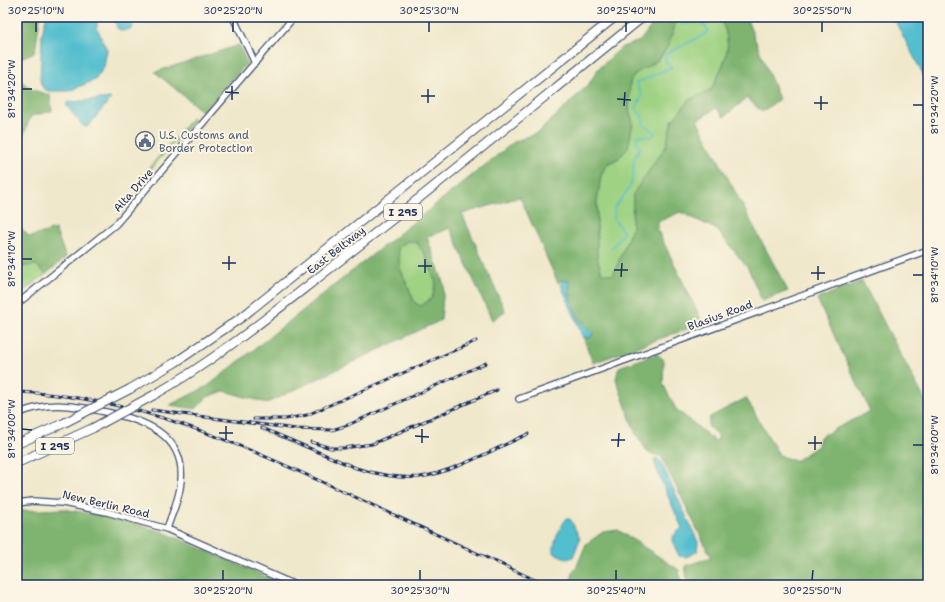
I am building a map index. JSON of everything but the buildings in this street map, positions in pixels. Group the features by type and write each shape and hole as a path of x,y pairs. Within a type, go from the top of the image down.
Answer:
{"highway":[{"name":"East Beltway","path":"17,444 64,423 130,389 176,362 242,317 614,17"},
{"name":"East Beltway","path":"17,463 93,428 154,395 202,365 264,320 395,218 643,17"}],"street":[{"path":"233,17 255,63"},
{"name":"Alta Drive","path":"17,304 116,224 294,17"},
{"name":"Blasius Road","path":"519,399 928,250"},
{"path":"17,414 42,405 66,406 134,418 152,426 172,446 179,461 181,471 180,489 167,529"},
{"name":"New Berlin Road","path":"17,502 33,501 63,503 107,512 167,529 295,585"}],"green space":[{"path":"17,17 23,17 21,58 17,88"},
{"path":"23,17 40,17 35,52 21,58"},
{"path":"658,17 677,17 669,45 658,60 635,74 630,82 629,112 633,122 628,148 619,158 607,164 601,175 597,202 597,258 602,273 613,275 632,228 633,194 666,146 672,121 689,100 712,89 724,61 727,46 727,38 720,17 746,17 779,99 762,112 747,98 724,117 716,108 697,120 788,291 762,301 748,268 716,229 680,212 658,222 658,231 703,323 593,363 583,337 586,339 593,333 579,318 573,306 570,286 562,280 558,283 520,197 462,214 505,311 492,320 450,228 427,237 444,285 441,320 267,403 224,391 207,397 196,409 170,405 208,386 514,142 539,132 589,84 598,69 622,47 640,41","holes":["407,241 416,242 425,254 436,283 432,298 421,306 415,303 400,268 398,248"]},
{"path":"677,17 720,17 727,38 726,54 712,89 689,100 672,121 666,146 633,194 632,228 613,276 602,273 597,258 597,202 601,175 607,164 619,158 633,122 628,97 632,78 637,72 659,59 663,54 671,39"},
{"path":"239,45 247,63 203,112 155,72"},
{"path":"18,79 33,90 50,95 52,111 31,116 17,151"},
{"path":"192,118 193,121 145,176 144,174"},
{"path":"17,224 30,237 55,229 66,257 46,274 36,265 17,267"},
{"path":"407,241 416,242 425,254 436,283 432,298 421,306 415,304 400,268 398,248"},
{"path":"36,265 46,274 17,296 17,267"},
{"path":"862,281 928,406 928,585 688,585 685,566 711,557 661,456 648,453 635,432 616,379 619,367 657,354 664,360 663,384 676,409 715,441 719,438 708,426 710,417 746,398 779,455 795,461 818,446 820,437 870,411 817,299"},
{"path":"64,509 126,520 163,532 285,585 17,585 17,511"},
{"path":"618,530 679,570 681,582 679,585 570,585 573,572 586,544 603,532"}],"water":[{"path":"46,17 97,17 97,28 107,50 104,67 95,80 69,91 48,91 43,88 40,81 42,34"},
{"path":"114,17 131,17 133,27 122,31 117,28"},
{"path":"893,17 928,17 928,84"},
{"path":"111,99 87,127 83,126 66,105 67,103 71,102"},
{"path":"562,280 569,281 569,294 578,319 593,333 591,338 583,337 561,285"},
{"path":"656,457 661,462 698,542 697,552 686,557 679,556 672,541 673,536 682,528 658,473 654,460"},
{"path":"567,518 571,520 580,539 573,557 568,559 554,553 558,534"}],"waterway":[{"path":"611,249 624,233 614,219 614,208 631,186 634,159 640,148 636,142 638,135 652,137 655,133 643,124 642,116 636,109 642,95 636,83 672,67 665,61 666,54 705,34 708,30 703,24 697,21 685,25 679,21 680,17"}],"railway":[{"path":"254,419 286,419 307,415 476,341"},
{"path":"152,410 296,429 332,430 348,425 486,363"},
{"path":"311,442 331,448 344,448 372,444 497,390"},
{"path":"17,392 61,395 103,402 144,412 184,425 303,473 546,585"},
{"path":"262,428 356,468 396,477 420,477 433,475 475,459 528,434"}],"place":[{"name":"U.S. Customs and Border Protection","path":"145,141"}]}
